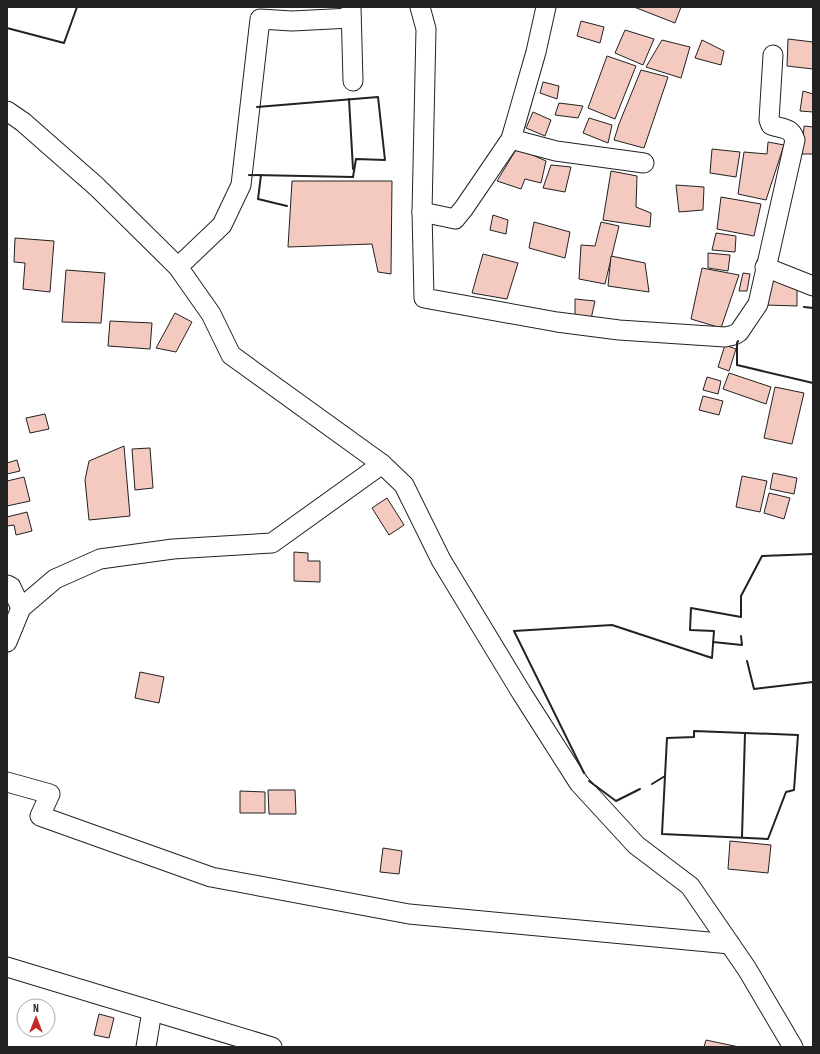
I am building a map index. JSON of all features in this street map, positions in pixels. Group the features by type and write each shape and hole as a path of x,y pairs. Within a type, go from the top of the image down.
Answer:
{"street":[{"path":"420,7 426,29 422,212 424,298 557,322 619,330 725,337 739,332 758,304 765,267 795,140 793,133 789,130 771,125 769,120 773,54"},
{"path":"422,212 455,219 511,139 536,52 546,7"},
{"path":"178,267 222,225 241,185 260,19 292,21 351,12 353,81"},
{"path":"7,111 23,122 98,186 178,267 211,314 231,356 382,464 404,485 441,560 521,692 579,783 636,844 690,886 747,969 793,1047"},
{"path":"511,139 556,151 644,163"},
{"path":"765,267 813,286"},
{"path":"7,642 14,595 55,580 100,559 173,549 272,543 382,464"},
{"path":"7,782 50,794 40,816 211,877 409,914 730,944"},
{"path":"7,967 272,1047"},
{"path":"146,1047 152,1011"}],"building":[{"path":"634,7 681,7 675,23"},
{"path":"581,21 604,27 600,43 577,36"},
{"path":"625,30 654,39 643,65 615,53"},
{"path":"788,39 813,42 813,69 787,66"},
{"path":"662,40 690,47 681,78 646,67"},
{"path":"702,40 724,51 721,65 695,58"},
{"path":"607,56 636,66 615,119 588,108"},
{"path":"641,70 668,77 644,148 614,140"},
{"path":"543,82 559,86 557,99 540,93"},
{"path":"803,91 813,94 813,112 800,111"},
{"path":"559,103 583,106 578,118 555,115"},
{"path":"533,112 551,120 545,136 526,128"},
{"path":"589,118 612,125 608,143 583,133"},
{"path":"804,126 813,127 813,154 802,154"},
{"path":"768,142 784,145 766,200 738,194 744,152 767,154"},
{"path":"517,148 546,161 541,183 525,179 521,189 497,181"},
{"path":"712,149 740,152 736,177 710,173"},
{"path":"551,165 571,167 565,192 543,188"},
{"path":"611,171 637,176 636,207 651,213 650,227 603,220"},
{"path":"292,181 392,181 391,274 378,272 372,244 288,247"},
{"path":"676,185 704,187 703,210 679,212"},
{"path":"721,197 761,204 754,236 717,229"},
{"path":"493,215 508,220 506,234 490,230"},
{"path":"534,222 570,232 565,258 529,248"},
{"path":"601,222 619,226 605,284 579,279 581,245 595,246"},
{"path":"716,233 736,236 735,252 712,250"},
{"path":"15,238 54,241 50,292 23,289 25,263 14,262"},
{"path":"708,253 730,255 728,271 708,268"},
{"path":"483,254 518,263 507,299 472,293"},
{"path":"611,256 645,263 649,292 608,286"},
{"path":"702,268 739,275 721,328 691,319"},
{"path":"66,270 105,273 101,323 62,322"},
{"path":"743,273 750,274 747,291 739,291"},
{"path":"769,279 797,284 797,306 765,305"},
{"path":"575,299 595,301 591,319 575,317"},
{"path":"175,313 192,322 176,352 156,348"},
{"path":"110,321 152,323 150,349 108,346"},
{"path":"725,345 736,349 729,371 718,367"},
{"path":"729,373 771,387 766,404 723,389"},
{"path":"707,377 721,381 718,394 703,390"},
{"path":"775,387 804,393 792,444 764,438"},
{"path":"703,396 723,401 719,415 699,410"},
{"path":"45,414 49,429 30,433 26,418"},
{"path":"124,446 130,516 89,520 85,480 89,461"},
{"path":"150,448 153,488 135,490 132,449"},
{"path":"17,460 20,471 7,474 7,463"},
{"path":"773,473 797,478 794,494 770,489"},
{"path":"742,476 767,481 760,512 736,507"},
{"path":"24,477 30,501 7,506 7,481"},
{"path":"769,493 790,498 784,519 764,513"},
{"path":"387,498 404,525 389,535 372,508"},
{"path":"27,512 32,531 16,535 14,525 7,526 7,517"},
{"path":"294,552 308,553 308,561 320,561 320,582 294,581"},
{"path":"140,672 164,677 159,703 135,698"},
{"path":"268,790 295,790 296,814 269,814"},
{"path":"240,791 265,792 265,813 240,813"},
{"path":"730,841 771,845 768,873 728,869"},
{"path":"383,848 402,851 399,874 380,872"},
{"path":"99,1014 114,1018 109,1038 94,1035"},
{"path":"706,1040 739,1047 704,1047"}],"wall":[{"path":"7,28 64,43 77,7"},
{"path":"249,175 353,177 356,159 385,160 378,97 257,107"},
{"path":"349,99 353,169"},
{"path":"261,175 258,199 287,206"},
{"path":"804,307 813,308"},
{"path":"738,341 737,365 813,383"},
{"path":"584,773 514,631 612,625 712,658 714,631 690,630 691,608 741,617 741,596 762,556 813,554"},
{"path":"713,642 742,645 741,636"},
{"path":"747,661 754,689 813,682"},
{"path":"652,784 665,776 667,738 694,737 694,731 798,735 794,790 786,792 768,839 662,834 665,776"},
{"path":"742,837 745,733"},
{"path":"589,781 616,801 640,789"}]}
